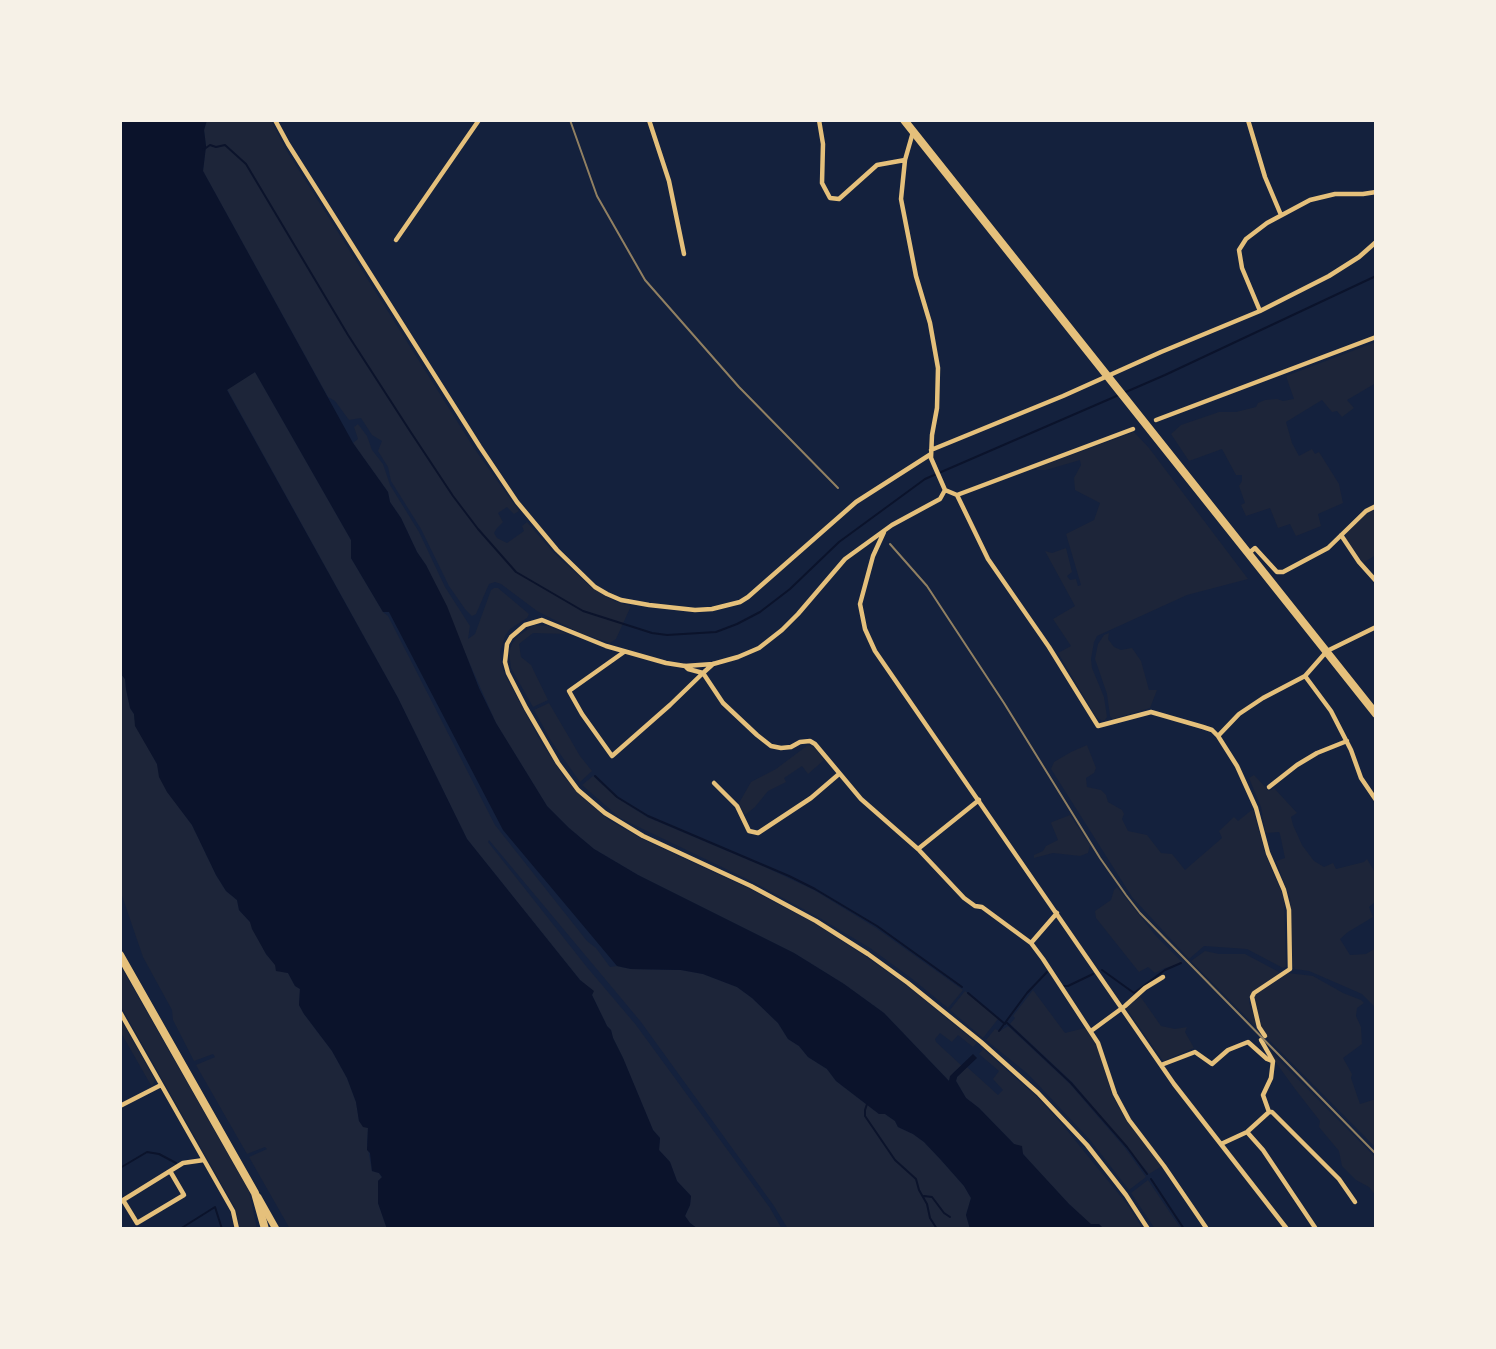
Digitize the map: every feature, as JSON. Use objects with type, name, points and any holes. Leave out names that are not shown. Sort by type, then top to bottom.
[{"type":"main road","points":[[904,120],[1376,714]]},
{"type":"main road","points":[[120,955],[276,1229]]},
{"type":"main road","points":[[255,1193],[265,1229]]},
{"type":"street","points":[[275,120],[288,144],[517,502],[557,550],[595,586],[621,600],[649,605],[696,610],[712,609],[740,602],[856,502],[931,454],[1110,379],[1260,311],[1329,276],[1359,257],[1376,242]]},
{"type":"street","points":[[396,240],[479,120]]},
{"type":"street","points":[[649,120],[669,181],[684,254]]},
{"type":"street","points":[[819,120],[823,144],[822,183],[830,198],[839,199],[877,165],[905,160]]},
{"type":"street","points":[[1248,120],[1265,177],[1281,215]]},
{"type":"street","points":[[913,132],[905,160],[901,199],[903,220],[916,276],[930,323],[939,378],[931,454],[945,490],[957,495],[988,559],[1049,647],[1098,726],[1151,712],[1212,730],[1243,777],[1256,808],[1268,853],[1284,890],[1289,910],[1290,969],[1254,993],[1252,997],[1259,1027],[1265,1036]]},
{"type":"street","points":[[1260,311],[1242,268],[1239,250],[1246,239],[1267,223],[1310,200],[1335,194],[1376,192]]},
{"type":"street","points":[[1156,420],[1376,337]]},
{"type":"street","points":[[957,495],[1133,429]]},
{"type":"street","points":[[945,490],[940,499],[885,530],[845,559],[798,614],[759,648],[738,657],[713,664],[685,666],[624,652],[542,620],[525,625],[511,637],[507,644],[505,662],[508,673],[543,739],[578,790],[604,813],[643,836],[751,886],[816,921],[868,954],[923,995],[981,1042],[1044,1099],[1087,1145],[1126,1195],[1148,1229]]},
{"type":"street","points":[[1249,553],[1255,548],[1277,572],[1283,572],[1328,549],[1366,511],[1376,506]]},
{"type":"street","points":[[885,530],[873,556],[861,594],[860,616],[875,651],[1161,1065],[1287,1229]]},
{"type":"street","points":[[1341,535],[1359,562],[1376,581]]},
{"type":"street","points":[[1218,736],[1239,714],[1263,698],[1305,676],[1327,651],[1376,627]]},
{"type":"street","points":[[624,652],[569,691],[582,714],[612,756],[713,664]]},
{"type":"street","points":[[685,666],[703,673],[723,703],[771,746],[791,747],[800,742],[810,741],[815,744],[876,814],[918,849],[964,898],[975,906],[982,907],[1031,944],[1091,1031],[1101,1051],[1115,1094],[1129,1120],[1207,1229]]},
{"type":"street","points":[[1305,676],[1331,711],[1347,741],[1361,778],[1376,800]]},
{"type":"street","points":[[1269,787],[1317,753],[1347,741]]},
{"type":"street","points":[[714,783],[737,806],[749,831],[758,833],[811,798],[839,774]]},
{"type":"street","points":[[918,849],[979,800]]},
{"type":"street","points":[[1031,944],[1057,913]]},
{"type":"street","points":[[1091,1031],[1162,977]]},
{"type":"street","points":[[120,1012],[233,1211],[237,1229]]},
{"type":"street","points":[[1261,1040],[1272,1061],[1270,1078],[1263,1095],[1269,1112],[1272,1112],[1339,1179],[1354,1202]]},
{"type":"street","points":[[1161,1065],[1195,1052],[1212,1064],[1228,1050],[1248,1042],[1272,1061]]},
{"type":"street","points":[[120,1106],[161,1085]]},
{"type":"street","points":[[1221,1144],[1247,1132],[1269,1112]]},
{"type":"street","points":[[1247,1132],[1263,1150],[1316,1229]]},
{"type":"street","points":[[170,1171],[184,1195],[137,1223],[122,1201],[183,1162],[204,1160]]},
{"type":"shaded area","points":[[120,120],[207,120],[204,130],[206,146],[203,171],[353,443],[388,492],[390,502],[401,518],[447,606],[479,688],[496,723],[547,806],[594,849],[638,875],[794,953],[844,984],[884,1013],[949,1081],[950,1076],[973,1054],[977,1058],[957,1077],[956,1081],[966,1098],[1014,1144],[1022,1146],[1023,1154],[1069,1204],[1091,1224],[1099,1224],[1104,1229],[970,1229],[966,1215],[971,1198],[964,1186],[941,1160],[924,1142],[898,1127],[895,1121],[885,1114],[879,1114],[836,1081],[827,1069],[808,1057],[799,1046],[788,1039],[778,1023],[752,998],[737,987],[703,974],[681,970],[631,969],[617,966],[503,830],[389,612],[383,612],[351,558],[351,540],[255,372],[227,390],[398,698],[467,839],[580,980],[594,991],[592,995],[611,1030],[653,1130],[660,1138],[659,1150],[670,1162],[677,1181],[691,1196],[685,1216],[698,1229],[387,1229],[378,1203],[378,1181],[382,1177],[379,1173],[372,1171],[370,1153],[367,1150],[368,1128],[363,1127],[359,1121],[356,1102],[347,1078],[332,1051],[299,1005],[300,989],[295,986],[288,973],[276,971],[275,965],[266,954],[250,922],[239,910],[237,900],[226,891],[216,875],[192,825],[167,792],[159,777],[157,764],[135,726],[125,679],[120,673]]},
{"type":"shaded area","points":[[207,120],[271,120],[285,148],[474,448],[519,511],[514,514],[507,507],[498,513],[503,522],[494,533],[497,538],[507,543],[524,531],[522,526],[527,522],[555,554],[591,587],[614,601],[631,606],[616,639],[610,643],[580,633],[537,611],[495,582],[489,584],[476,614],[472,616],[465,609],[449,586],[421,529],[391,481],[388,467],[378,451],[382,441],[372,435],[361,418],[349,420],[335,401],[328,397],[203,171],[206,146],[204,130]]},
{"type":"shaded area","points":[[1376,342],[1376,383],[1347,400],[1354,408],[1342,417],[1337,411],[1332,412],[1322,400],[1286,422],[1292,443],[1299,456],[1312,449],[1315,454],[1319,452],[1339,484],[1343,503],[1318,514],[1321,526],[1296,536],[1290,524],[1278,528],[1270,508],[1246,516],[1241,505],[1245,503],[1239,486],[1242,475],[1236,475],[1222,449],[1189,461],[1171,434],[1181,425],[1219,412],[1236,412],[1256,407],[1258,403],[1265,400],[1294,399],[1286,376]]},
{"type":"shaded area","points":[[255,372],[351,540],[351,558],[383,612],[388,616],[495,825],[587,941],[596,948],[610,967],[681,970],[703,974],[737,987],[752,998],[778,1023],[788,1039],[799,1046],[808,1057],[827,1069],[836,1081],[879,1114],[885,1114],[895,1121],[898,1127],[924,1142],[941,1160],[964,1186],[971,1198],[966,1215],[970,1229],[788,1229],[774,1206],[641,1022],[489,840],[488,842],[586,966],[636,1025],[770,1208],[782,1229],[698,1229],[690,1223],[685,1216],[691,1196],[677,1181],[670,1162],[659,1150],[660,1138],[653,1130],[611,1030],[592,995],[593,991],[580,980],[467,839],[398,698],[227,389]]},
{"type":"shaded area","points":[[358,424],[367,436],[372,450],[383,464],[390,485],[419,532],[445,587],[470,626],[468,639],[475,634],[491,590],[494,588],[498,588],[529,614],[505,636],[500,652],[501,662],[505,675],[541,742],[564,777],[584,799],[609,820],[642,839],[748,888],[814,923],[906,985],[977,1043],[973,1047],[958,1035],[952,1042],[940,1033],[935,1039],[962,1066],[954,1072],[949,1081],[884,1013],[844,984],[794,953],[638,875],[594,849],[547,806],[496,723],[426,565],[390,502],[388,492],[353,443],[358,439],[354,427]]},
{"type":"shaded area","points":[[1134,432],[1149,448],[1248,579],[1187,595],[1097,636],[1091,659],[1092,668],[1104,697],[1107,717],[1102,721],[1096,717],[1058,653],[1071,646],[1053,619],[1075,606],[1045,551],[1052,553],[1066,548],[1072,572],[1067,576],[1070,580],[1076,579],[1078,586],[1081,585],[1066,534],[1094,520],[1100,503],[1075,490],[1074,478],[1081,465],[1080,460],[1046,470],[1036,468]]},
{"type":"shaded area","points":[[1376,509],[1376,555],[1363,563],[1346,539],[1346,534],[1366,514]]},
{"type":"shaded area","points":[[534,625],[548,626],[568,634],[533,633],[519,644],[521,657],[531,665],[548,700],[533,707],[511,668],[509,652],[518,636]]},
{"type":"shaded area","points":[[1109,633],[1108,639],[1114,647],[1121,650],[1132,648],[1141,661],[1149,690],[1157,690],[1150,708],[1113,719],[1110,716],[1107,694],[1095,659],[1098,644],[1104,635]]},
{"type":"shaded area","points":[[120,673],[125,679],[136,726],[157,764],[167,791],[192,825],[216,875],[226,891],[237,900],[239,910],[250,922],[266,954],[281,971],[288,973],[295,986],[300,989],[299,1005],[332,1051],[347,1078],[356,1102],[359,1121],[368,1128],[367,1144],[372,1171],[379,1173],[382,1178],[378,1181],[378,1203],[387,1229],[290,1229],[249,1157],[267,1149],[265,1147],[247,1154],[196,1065],[215,1057],[213,1054],[194,1061],[173,1020],[172,1010],[143,957],[120,890]]},
{"type":"shaded area","points":[[549,703],[580,756],[592,771],[580,782],[551,741],[534,710]]},
{"type":"shaded area","points":[[808,745],[814,747],[824,760],[808,774],[802,766],[784,778],[786,782],[768,791],[745,815],[739,803],[751,782],[776,769]]},
{"type":"shaded area","points":[[1087,745],[1096,768],[1094,773],[1086,778],[1087,787],[1101,790],[1108,802],[1122,810],[1124,814],[1122,819],[1128,831],[1147,835],[1161,853],[1172,854],[1185,870],[1222,838],[1219,831],[1234,817],[1238,821],[1253,809],[1266,856],[1284,898],[1286,967],[1283,968],[1247,949],[1204,946],[1189,959],[1132,897],[1051,769],[1054,762]]},
{"type":"shaded area","points":[[1254,775],[1269,791],[1274,788],[1297,813],[1291,817],[1293,825],[1302,845],[1314,861],[1324,867],[1333,863],[1336,869],[1364,862],[1367,859],[1376,874],[1376,901],[1369,907],[1373,917],[1340,939],[1350,955],[1366,954],[1376,948],[1376,1008],[1362,994],[1309,971],[1295,969],[1293,966],[1290,898],[1276,861],[1285,858],[1279,832],[1266,833],[1265,831],[1261,807],[1249,778]]},
{"type":"shaded area","points":[[593,776],[617,798],[647,817],[814,890],[876,928],[963,990],[948,1008],[870,948],[818,917],[755,883],[620,818],[582,785]]},
{"type":"shaded area","points":[[1070,815],[1090,845],[1088,853],[1080,856],[1053,853],[1034,858],[1034,855],[1043,851],[1046,846],[1058,840],[1051,823]]},
{"type":"shaded area","points":[[1117,887],[1156,936],[1183,963],[1155,973],[1148,967],[1139,972],[1096,918],[1095,911],[1111,900]]},
{"type":"shaded area","points":[[1205,951],[1219,954],[1245,954],[1280,973],[1251,993],[1249,997],[1259,1030],[1191,961]]},
{"type":"shaded area","points":[[120,965],[249,1191],[257,1229],[240,1229],[235,1208],[120,1005]]},
{"type":"shaded area","points":[[1288,973],[1313,976],[1364,1003],[1357,1008],[1356,1016],[1361,1027],[1362,1044],[1343,1058],[1352,1074],[1351,1078],[1360,1104],[1376,1099],[1376,1148],[1268,1039],[1261,1026],[1253,1002],[1255,995]]},
{"type":"shaded area","points":[[1033,990],[1065,1033],[1085,1028],[1097,1046],[1112,1095],[1127,1122],[1162,1166],[1149,1174],[1072,1082],[1010,1024],[1015,1018],[1013,1016]]},
{"type":"shaded area","points":[[965,991],[998,1019],[983,1038],[950,1010]]},
{"type":"shaded area","points":[[1140,996],[1161,1026],[1175,1029],[1187,1027],[1185,1032],[1194,1048],[1163,1061],[1126,1008]]},
{"type":"shaded area","points":[[120,1018],[155,1080],[152,1087],[120,1031]]},
{"type":"shaded area","points":[[1008,1026],[1070,1084],[1125,1148],[1146,1177],[1129,1190],[1090,1140],[1028,1074],[986,1040],[995,1029],[1000,1031]]},
{"type":"shaded area","points":[[983,1049],[1036,1096],[1061,1123],[1127,1204],[1143,1229],[1104,1229],[1099,1224],[1091,1225],[1029,1161],[1021,1148],[966,1098],[956,1081],[967,1067],[998,1095],[1003,1090],[993,1079],[999,1071],[979,1054]]},
{"type":"shaded area","points":[[1270,1051],[1376,1158],[1376,1196],[1369,1187],[1356,1180],[1342,1166],[1339,1151],[1319,1127],[1320,1121],[1269,1053]]},
{"type":"shaded area","points":[[1148,1180],[1181,1229],[1155,1229],[1131,1193]]},
{"type":"waterway","points":[[203,150],[210,145],[216,147],[225,145],[246,164],[348,335],[453,496],[478,529],[516,572],[583,611],[652,633],[667,635],[716,632],[760,612],[790,589],[839,542],[925,479],[1165,375],[1376,276]]},
{"type":"waterway","points":[[595,776],[617,797],[648,816],[815,889],[877,926],[962,987]]},
{"type":"waterway","points":[[1102,970],[1134,993],[1165,970],[1181,963]]},
{"type":"waterway","points":[[999,1031],[1027,993],[1047,972]]},
{"type":"waterway","points":[[1063,986],[1068,986],[1093,974]]},
{"type":"waterway","points":[[968,993],[1005,1024]]},
{"type":"waterway","points":[[1006,1022],[1071,1083],[1127,1147],[1147,1174]]},
{"type":"waterway","points":[[867,1104],[865,1116],[895,1160],[916,1179],[927,1204],[930,1218],[937,1229]]},
{"type":"waterway","points":[[120,1168],[147,1152],[159,1154],[176,1163]]},
{"type":"waterway","points":[[1151,1179],[1184,1229]]},
{"type":"waterway","points":[[924,1196],[932,1197],[950,1217]]},
{"type":"waterway","points":[[180,1229],[215,1207],[222,1229]]},
{"type":"railway","points":[[570,120],[597,196],[645,280],[739,387],[838,488]]},
{"type":"railway","points":[[890,544],[927,586],[1004,703],[1100,858],[1140,913],[1376,1154]]}]
